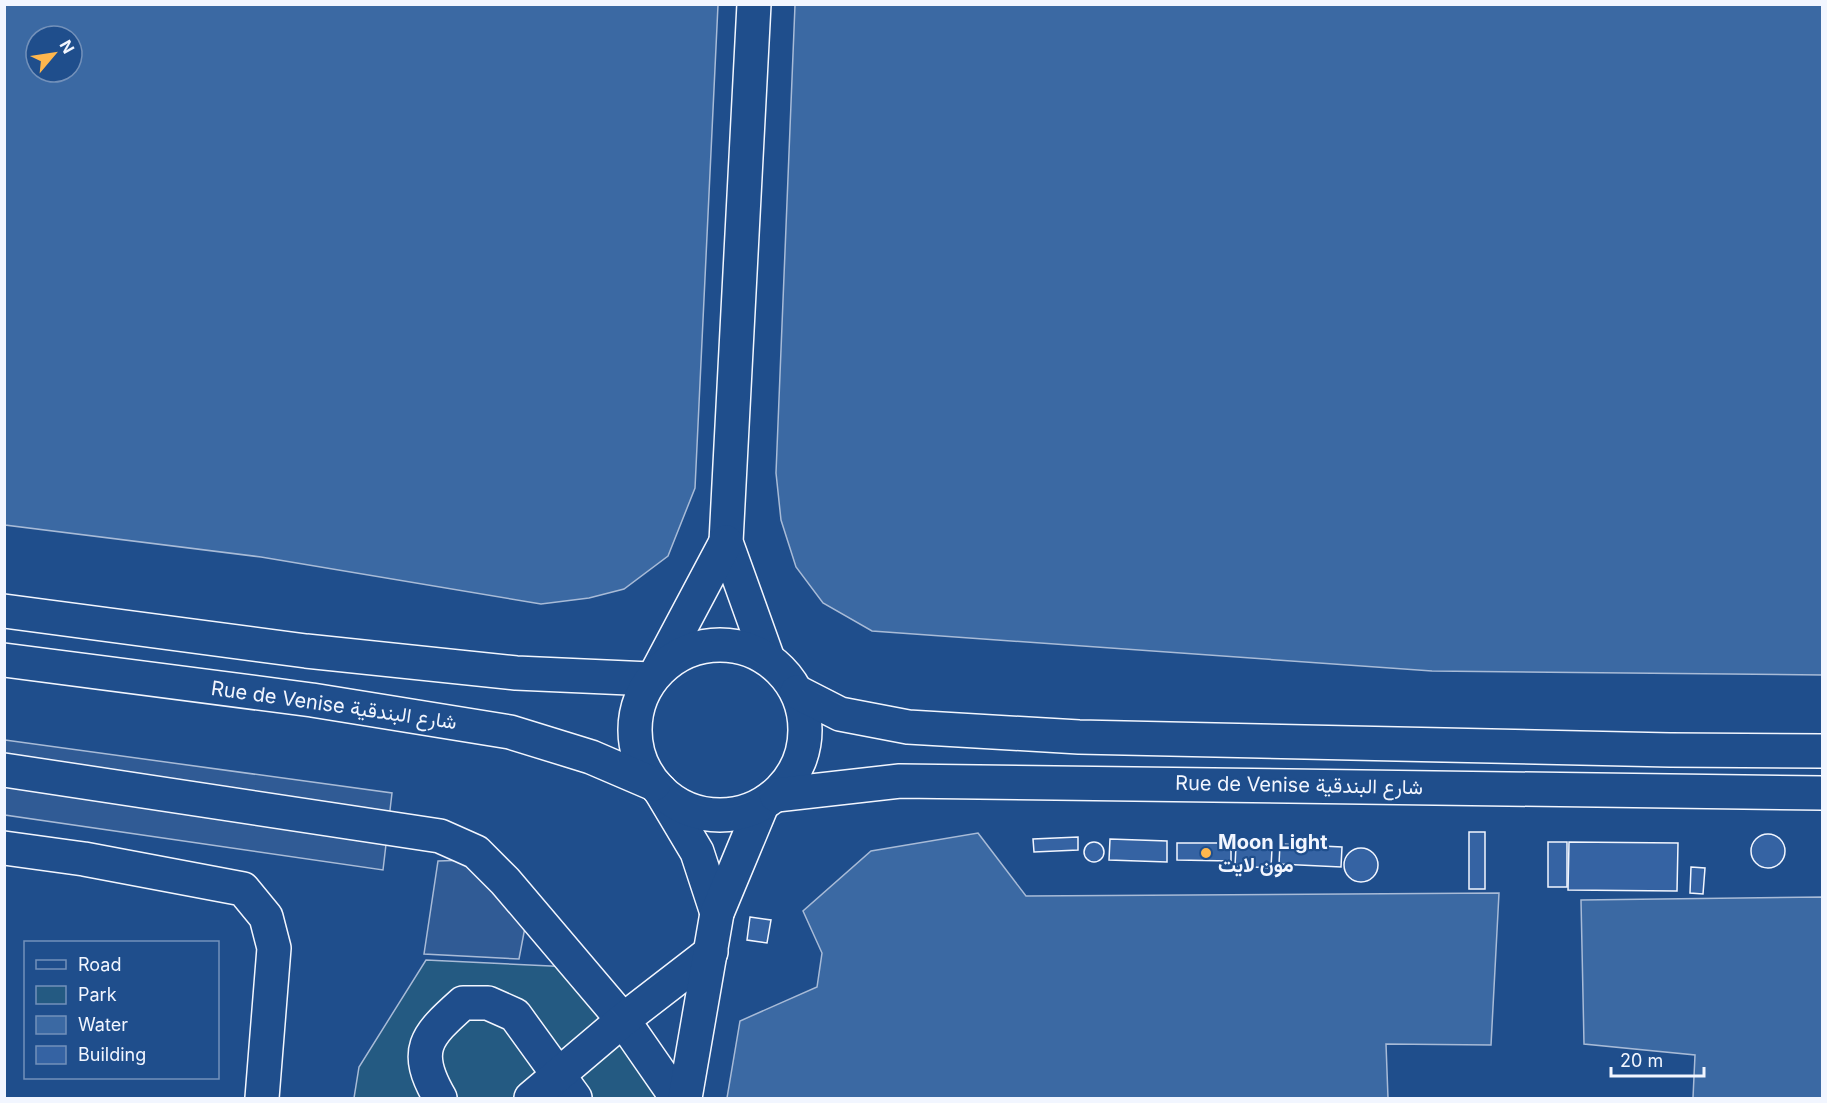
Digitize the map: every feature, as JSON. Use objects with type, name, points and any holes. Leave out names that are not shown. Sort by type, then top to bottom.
[{"type":"main road","points":[[754,4],[726,542],[768,659]]},
{"type":"main road","points":[[717,913],[697,852],[644,769],[637,751],[635,732],[641,696],[726,542]]},
{"type":"main road","points":[[4,611],[295,650],[492,671],[654,675],[677,656],[699,646],[723,644],[746,648],[768,659],[785,674],[797,692],[806,719],[804,747],[794,774],[769,800],[717,913],[685,1098]]},
{"type":"main road","name":"Rue de Venise شارع البندقية","points":[[4,660],[312,700],[510,732],[591,757],[657,787]]},
{"type":"main road","points":[[797,692],[840,714],[908,726],[1079,737],[1670,750],[1822,750]]},
{"type":"main road","points":[[4,770],[440,836],[476,852],[498,874],[623,1020],[677,1098]]},
{"type":"main road","name":"Rue de Venise شارع البندقية","points":[[769,800],[816,789],[900,781],[1822,793]]},
{"type":"main road","points":[[657,787],[682,807],[708,815],[736,815],[769,800]]},
{"type":"main road","points":[[4,848],[84,859],[243,889],[266,917],[274,948],[261,1098]]},
{"type":"main road","points":[[531,1098],[568,1087],[623,1020],[711,952]]},
{"type":"main road","points":[[440,1098],[432,1084],[423,1056],[433,1030],[463,1003],[488,1003],[515,1015],[568,1087]]},
{"type":"green space","points":[[426,960],[572,967],[660,1098],[354,1098],[359,1067]]},
{"type":"shaded area","points":[[5,740],[392,793],[383,870],[5,815]]},
{"type":"shaded area","points":[[468,860],[526,922],[519,959],[424,954],[438,861]]},
{"type":"water","points":[[5,4],[718,5],[695,488],[668,556],[624,589],[589,598],[541,604],[261,557],[5,525]]},
{"type":"water","points":[[795,5],[1822,5],[1822,675],[1432,671],[872,631],[823,603],[796,567],[781,520],[776,473]]},
{"type":"water","points":[[978,833],[1026,896],[1499,893],[1491,1045],[1386,1044],[1388,1098],[727,1098],[740,1021],[817,987],[822,953],[803,911],[871,851]]},
{"type":"water","points":[[1822,897],[1822,1098],[1693,1098],[1695,1055],[1584,1044],[1581,900]]},
{"type":"building","points":[[1469,832],[1485,832],[1485,889],[1469,889]]},
{"type":"building","points":[[1768,834],[1780,839],[1785,851],[1780,863],[1768,868],[1756,863],[1751,851],[1756,839]]},
{"type":"building","points":[[1078,837],[1078,850],[1034,852],[1033,839]]},
{"type":"building","points":[[1110,839],[1167,841],[1167,862],[1109,860]]},
{"type":"building","points":[[1094,842],[1101,845],[1104,852],[1101,859],[1094,862],[1087,859],[1084,852],[1087,845]]},
{"type":"building","points":[[1548,842],[1567,842],[1567,887],[1548,887]]},
{"type":"building","points":[[1569,842],[1678,843],[1677,891],[1568,890]]},
{"type":"building","points":[[1177,843],[1231,843],[1231,861],[1177,860]]},
{"type":"building","points":[[1280,844],[1342,847],[1341,867],[1279,864]]},
{"type":"building","points":[[1236,846],[1272,848],[1271,868],[1235,866]]},
{"type":"building","points":[[1361,848],[1373,853],[1378,865],[1373,877],[1361,882],[1349,877],[1344,865],[1349,853]]},
{"type":"building","points":[[1691,867],[1705,868],[1703,894],[1690,893]]},
{"type":"building","points":[[750,917],[771,920],[767,943],[747,940]]},
{"type":"place","name":"Moon Light مون لايت","points":[[1206,853]]}]
